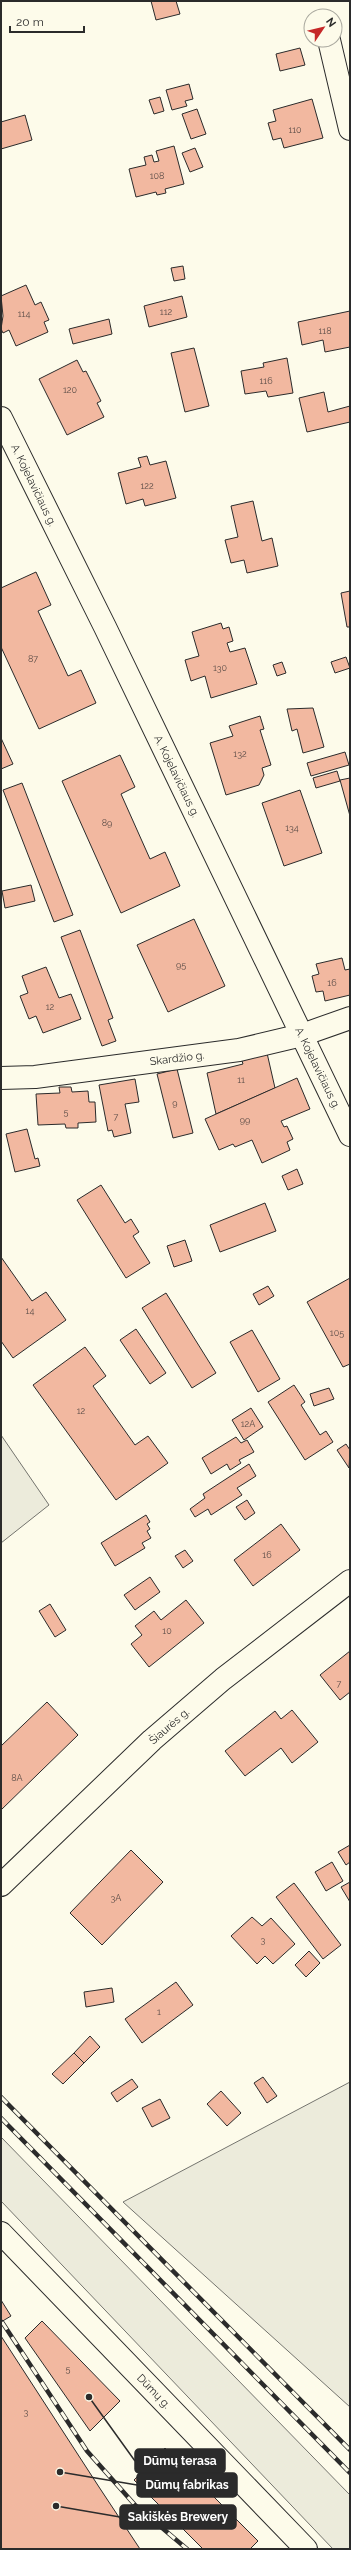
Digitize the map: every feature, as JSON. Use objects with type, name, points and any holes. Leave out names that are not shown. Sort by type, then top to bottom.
[{"type":"street","points":[[331,48],[350,129]]},
{"type":"street","name":"A. Kojelavičiaus g.","points":[[2,424],[105,627],[350,1135]]},
{"type":"street","name":"Skardžio g.","points":[[1,1078],[35,1077],[239,1050],[302,1035],[350,1018]]},
{"type":"street","name":"Šiaurės g.","points":[[1,1885],[158,1735],[223,1679],[350,1581]]},
{"type":"street","name":"Dūmų g.","points":[[1,2234],[306,2549]]},
{"type":"shaded area","points":[[1,1435],[49,1505],[1,1543]]},
{"type":"shaded area","points":[[350,2082],[350,2407],[123,2202]]},
{"type":"shaded area","points":[[1,2137],[350,2495],[350,2549],[333,2549],[1,2201]]},
{"type":"building","points":[[151,1],[176,1],[180,14],[156,20]]},
{"type":"building","points":[[300,48],[305,65],[280,71],[276,54]]},
{"type":"building","points":[[189,84],[193,99],[185,101],[187,106],[172,110],[166,90]]},
{"type":"building","points":[[160,97],[164,111],[154,114],[149,100]]},
{"type":"building","points":[[312,99],[323,138],[284,148],[281,138],[273,140],[268,123],[276,121],[273,110]]},
{"type":"building","points":[[197,109],[206,134],[191,139],[182,114]]},
{"type":"building","points":[[25,115],[32,140],[1,149],[1,122]]},
{"type":"building","points":[[174,146],[184,184],[165,189],[166,193],[157,195],[156,192],[136,197],[129,169],[146,165],[144,157],[152,155],[154,162],[159,161],[156,151]]},
{"type":"building","points":[[195,148],[203,167],[190,172],[182,153]]},
{"type":"building","points":[[183,266],[185,279],[174,281],[171,268]]},
{"type":"building","points":[[26,285],[35,305],[41,302],[49,320],[44,322],[48,332],[16,346],[9,330],[3,333],[1,329],[3,316],[1,296]]},
{"type":"building","points":[[182,296],[187,317],[149,327],[144,306]]},
{"type":"building","points":[[350,311],[350,347],[325,352],[323,340],[302,345],[298,322]]},
{"type":"building","points":[[109,319],[112,334],[73,344],[69,329]]},
{"type":"building","points":[[194,348],[209,406],[185,412],[171,353]]},
{"type":"building","points":[[287,358],[293,393],[268,397],[266,391],[245,394],[241,371],[264,367],[263,363]]},
{"type":"building","points":[[77,360],[83,372],[86,371],[101,401],[97,403],[104,417],[67,435],[39,379]]},
{"type":"building","points":[[324,392],[328,412],[350,406],[350,422],[307,432],[299,398]]},
{"type":"building","points":[[147,456],[150,465],[166,461],[176,498],[145,506],[143,499],[126,504],[118,473],[141,467],[138,458]]},
{"type":"building","points":[[253,501],[262,541],[272,538],[278,566],[247,573],[244,560],[231,563],[225,540],[238,537],[231,506]]},
{"type":"building","points":[[36,572],[51,605],[38,611],[68,676],[81,670],[96,703],[39,729],[1,647],[1,588]]},
{"type":"building","points":[[350,591],[350,627],[347,627],[341,593]]},
{"type":"building","points":[[221,623],[223,629],[229,627],[233,641],[227,643],[230,652],[245,648],[257,684],[211,698],[205,676],[191,681],[185,660],[199,656],[192,632]]},
{"type":"building","points":[[346,657],[350,668],[335,673],[331,662]]},
{"type":"building","points":[[282,662],[286,673],[277,676],[273,665]]},
{"type":"building","points":[[313,708],[324,747],[303,753],[297,729],[292,731],[287,709]]},
{"type":"building","points":[[260,716],[264,729],[260,730],[271,765],[262,768],[264,775],[259,785],[226,795],[210,743],[233,736],[229,726]]},
{"type":"building","points":[[1,738],[13,764],[1,769]]},
{"type":"building","points":[[345,752],[349,765],[311,776],[307,763]]},
{"type":"building","points":[[120,755],[135,787],[121,794],[150,859],[165,852],[180,886],[121,913],[62,781]]},
{"type":"building","points":[[337,771],[340,781],[316,788],[313,778]]},
{"type":"building","points":[[350,778],[350,816],[340,780]]},
{"type":"building","points":[[22,783],[73,915],[54,922],[3,790]]},
{"type":"building","points":[[300,790],[322,853],[284,866],[262,803]]},
{"type":"building","points":[[31,885],[35,901],[5,908],[2,891]]},
{"type":"building","points":[[194,919],[225,986],[168,1012],[137,945]]},
{"type":"building","points":[[80,930],[113,1018],[108,1020],[116,1041],[102,1046],[61,937]]},
{"type":"building","points":[[342,958],[345,970],[350,969],[350,995],[325,1001],[323,991],[316,992],[312,976],[319,974],[316,964]]},
{"type":"building","points":[[46,967],[59,998],[71,994],[81,1019],[43,1033],[36,1016],[29,1019],[20,996],[28,993],[22,976]]},
{"type":"building","points":[[267,1053],[275,1088],[216,1114],[207,1073],[243,1064],[241,1058]]},
{"type":"building","points":[[177,1069],[193,1133],[173,1138],[157,1074]]},
{"type":"building","points":[[297,1078],[310,1109],[281,1121],[284,1127],[287,1126],[293,1139],[287,1142],[290,1150],[262,1163],[252,1140],[235,1147],[233,1144],[219,1150],[205,1119]]},
{"type":"building","points":[[135,1079],[139,1102],[125,1104],[131,1133],[114,1137],[112,1130],[108,1131],[99,1085]]},
{"type":"building","points":[[59,1087],[71,1087],[72,1092],[88,1091],[89,1102],[95,1102],[96,1122],[78,1123],[78,1128],[66,1128],[65,1124],[38,1125],[36,1094],[60,1093]]},
{"type":"building","points":[[27,1129],[35,1159],[38,1158],[40,1166],[15,1172],[6,1134]]},
{"type":"building","points":[[297,1169],[303,1184],[288,1190],[282,1176]]},
{"type":"building","points":[[101,1185],[125,1223],[131,1219],[139,1232],[133,1236],[150,1263],[126,1278],[77,1200]]},
{"type":"building","points":[[265,1203],[276,1231],[220,1252],[210,1225]]},
{"type":"building","points":[[185,1240],[192,1261],[174,1267],[167,1246]]},
{"type":"building","points":[[1,1257],[32,1301],[46,1292],[66,1320],[13,1358],[1,1341]]},
{"type":"building","points":[[350,1278],[350,1364],[343,1367],[307,1302]]},
{"type":"building","points":[[268,1286],[274,1296],[259,1305],[253,1294]]},
{"type":"building","points":[[166,1293],[216,1373],[192,1388],[142,1308]]},
{"type":"building","points":[[136,1329],[166,1373],[150,1384],[120,1340]]},
{"type":"building","points":[[252,1330],[280,1379],[258,1392],[230,1342]]},
{"type":"building","points":[[85,1347],[106,1376],[93,1386],[135,1445],[148,1436],[168,1463],[116,1500],[33,1385]]},
{"type":"building","points":[[294,1385],[305,1402],[301,1405],[320,1435],[326,1431],[333,1442],[305,1460],[268,1402]]},
{"type":"building","points":[[329,1388],[334,1399],[314,1406],[310,1394]]},
{"type":"building","points":[[251,1408],[263,1427],[244,1440],[232,1420]]},
{"type":"building","points":[[236,1437],[241,1443],[247,1440],[254,1452],[239,1460],[241,1463],[230,1470],[227,1464],[211,1474],[202,1458]]},
{"type":"building","points":[[346,1444],[350,1450],[349,1468],[337,1450]]},
{"type":"building","points":[[249,1464],[256,1476],[237,1488],[242,1495],[211,1515],[208,1509],[195,1517],[190,1509],[205,1498],[203,1494]]},
{"type":"building","points":[[247,1500],[255,1513],[245,1520],[236,1507]]},
{"type":"building","points":[[146,1515],[150,1522],[147,1524],[150,1529],[147,1531],[151,1538],[142,1543],[145,1548],[115,1566],[101,1543]]},
{"type":"building","points":[[281,1524],[300,1550],[253,1586],[234,1560]]},
{"type":"building","points":[[185,1550],[193,1561],[183,1568],[175,1556]]},
{"type":"building","points":[[150,1577],[160,1592],[135,1610],[124,1595]]},
{"type":"building","points":[[186,1600],[204,1623],[149,1667],[131,1644],[142,1635],[135,1626],[154,1611],[161,1620]]},
{"type":"building","points":[[50,1604],[66,1630],[55,1637],[39,1611]]},
{"type":"building","points":[[350,1651],[350,1692],[340,1700],[320,1675]]},
{"type":"building","points":[[47,1702],[78,1735],[1,1810],[1,1746]]},
{"type":"building","points":[[292,1710],[318,1742],[292,1763],[281,1748],[245,1776],[225,1751],[275,1711],[281,1719]]},
{"type":"building","points":[[350,1845],[350,1862],[346,1865],[338,1852]]},
{"type":"building","points":[[131,1850],[163,1882],[102,1945],[70,1913]]},
{"type":"building","points":[[332,1862],[343,1881],[326,1891],[315,1872]]},
{"type":"building","points":[[350,1882],[350,1902],[341,1887]]},
{"type":"building","points":[[294,1883],[341,1945],[323,1959],[276,1897]]},
{"type":"building","points":[[252,1917],[262,1926],[271,1918],[295,1944],[273,1964],[265,1956],[257,1964],[231,1936]]},
{"type":"building","points":[[309,1951],[320,1963],[306,1977],[295,1965]]},
{"type":"building","points":[[176,1982],[193,2005],[142,2043],[125,2019]]},
{"type":"building","points":[[112,1988],[114,2002],[86,2007],[84,1992]]},
{"type":"building","points":[[90,2036],[100,2047],[84,2063],[74,2053]]},
{"type":"building","points":[[74,2053],[84,2063],[63,2084],[52,2074]]},
{"type":"building","points":[[263,2077],[277,2096],[267,2103],[254,2083]]},
{"type":"building","points":[[132,2079],[138,2087],[117,2102],[111,2093]]},
{"type":"building","points":[[221,2091],[241,2113],[227,2126],[207,2104]]},
{"type":"building","points":[[160,2099],[170,2118],[152,2127],[142,2108]]},
{"type":"building","points":[[1,2300],[11,2316],[1,2322]]},
{"type":"building","points":[[42,2321],[120,2401],[90,2431],[25,2338]]},
{"type":"building","points":[[1,2336],[99,2487],[140,2549],[1,2549]]},
{"type":"building","points":[[165,2448],[258,2541],[250,2549],[203,2549],[134,2480]]},
{"type":"railway","points":[[1,2097],[350,2450]]},
{"type":"railway","points":[[1,2118],[350,2473]]},
{"type":"railway","points":[[2,2322],[87,2451],[135,2505],[187,2549]]},
{"type":"place","name":"Dūmų terasa","points":[[89,2397]]},
{"type":"place","name":"Dūmų fabrikas","points":[[60,2472]]},
{"type":"place","name":"Sakiškės Brewery","points":[[56,2506]]}]
